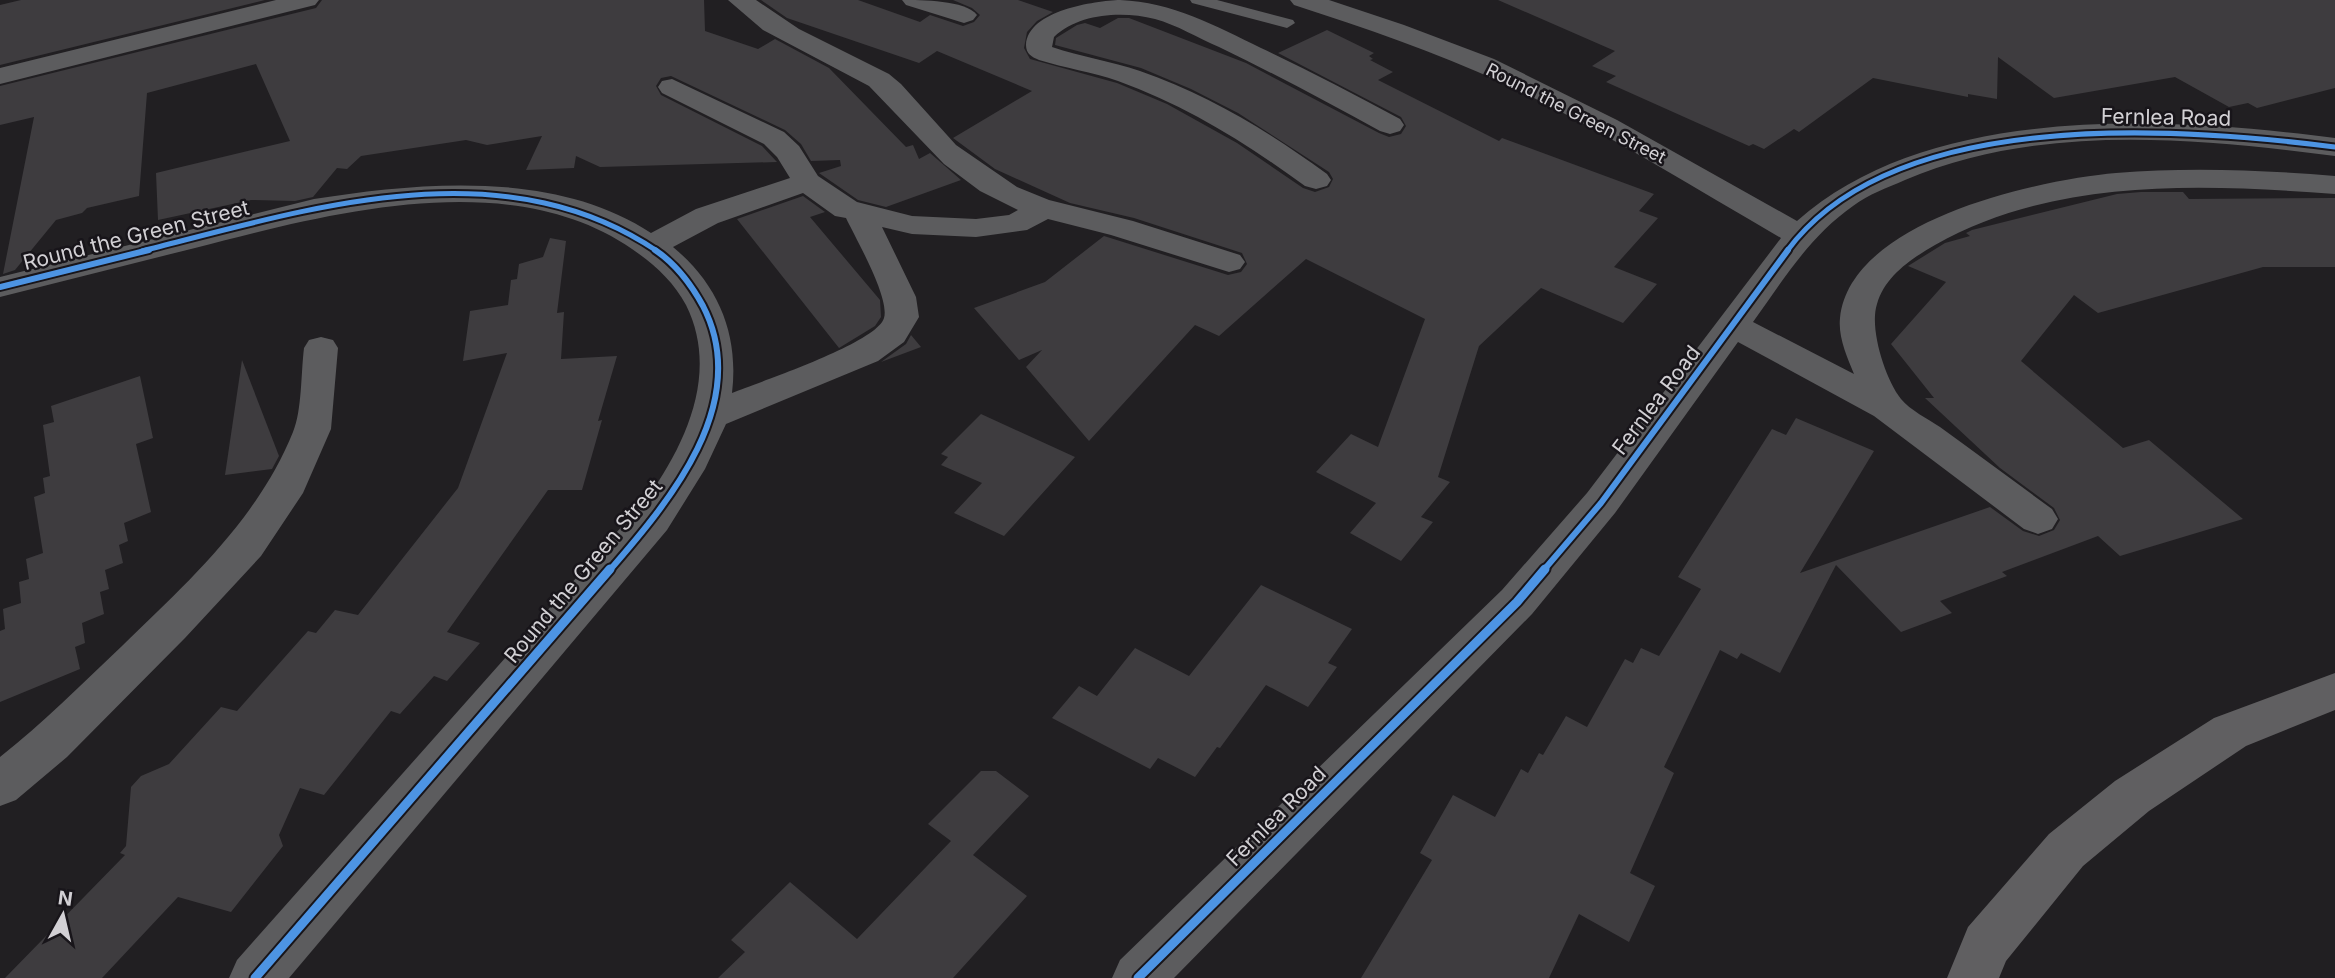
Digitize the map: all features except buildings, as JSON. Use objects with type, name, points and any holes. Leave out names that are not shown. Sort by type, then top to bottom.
[{"type":"main road","points":[[1973,978],[1986,945],[2066,850],[2132,796],[2230,732],[2335,691]]},
{"type":"street","points":[[0,76],[306,0]]},
{"type":"street","points":[[741,0],[764,18],[849,60],[883,82],[902,100],[920,126],[953,159],[994,187],[1043,210],[1122,228],[1229,262]]},
{"type":"street","points":[[915,0],[964,15]]},
{"type":"street","name":"Round the Green Street","points":[[1303,0],[1373,22],[1493,69],[1544,93],[1799,235]]},
{"type":"street","points":[[1317,180],[1254,135],[1213,112],[1163,89],[1113,71],[1040,51],[1038,43],[1042,34],[1075,14],[1122,7],[1164,6],[1390,125]]},
{"type":"street","points":[[673,87],[774,138],[789,152],[807,182],[846,209],[912,225],[976,228],[1016,223],[1043,210]]},
{"type":"street","name":"Fernlea Road","points":[[1138,978],[1517,602],[1601,503],[1799,235],[1830,207],[1857,190],[1900,172],[2005,143],[2074,134],[2154,130],[2257,137],[2335,147]]},
{"type":"street","points":[[1887,408],[1863,352],[1856,319],[1872,280],[1889,260],[1947,223],[2033,195],[2088,186],[2208,180],[2335,185]]},
{"type":"street","points":[[653,245],[707,216],[807,182]]},
{"type":"street","name":"Round the Green Street","points":[[0,287],[314,208],[412,195],[502,196],[581,211],[615,224],[653,245],[691,283],[706,308],[715,337],[718,370],[710,416],[681,480],[653,520],[255,978]]},
{"type":"street","points":[[710,416],[866,353],[892,334],[902,317],[899,297],[859,212]]},
{"type":"street","points":[[1734,326],[1887,408],[2038,519]]},
{"type":"street","points":[[0,785],[61,733],[170,626],[247,545],[284,493],[313,429],[320,348]]},
{"type":"lane","points":[[1198,0],[1287,23]]},
{"type":"cycle path","points":[[1138,978],[1517,602],[1601,503],[1799,235],[1842,199],[1858,189],[1914,165],[1972,149],[2032,138],[2093,132],[2154,131],[2275,139],[2335,147]]},
{"type":"cycle path","points":[[0,287],[314,208],[407,196],[500,196],[545,202],[588,214],[629,232],[664,256],[692,286],[711,322],[718,364],[711,413],[694,456],[662,508],[255,978]]}]
